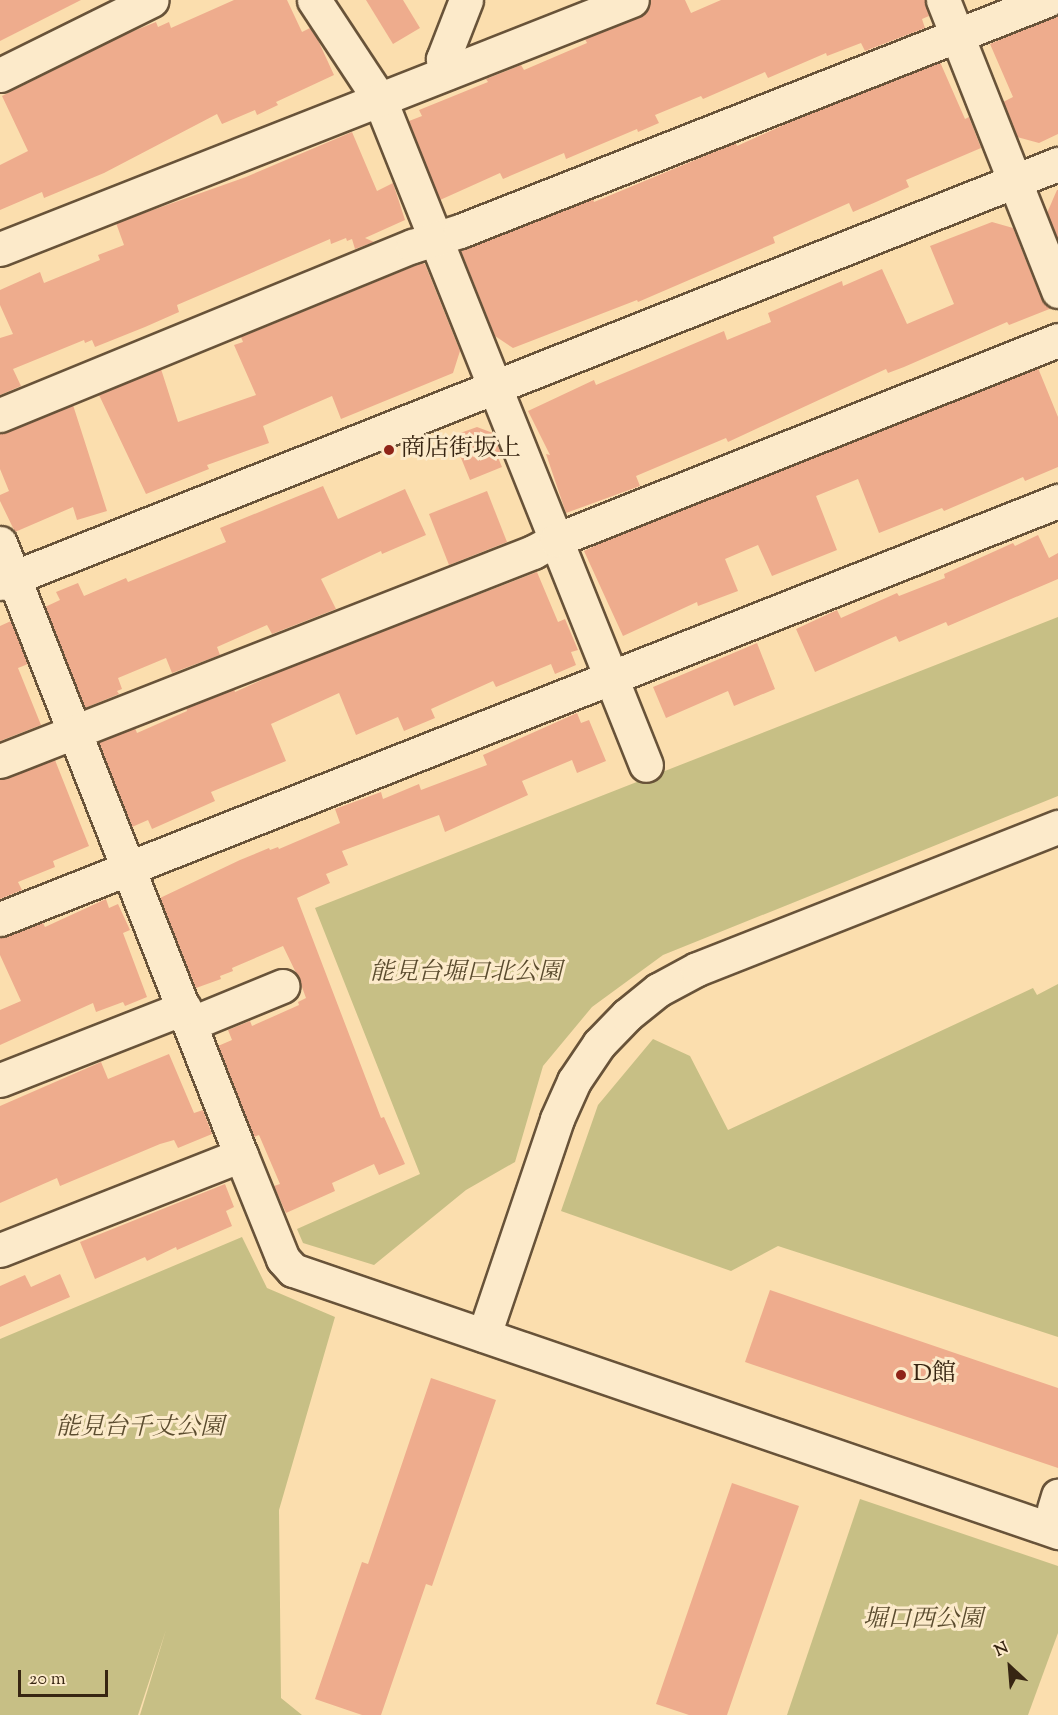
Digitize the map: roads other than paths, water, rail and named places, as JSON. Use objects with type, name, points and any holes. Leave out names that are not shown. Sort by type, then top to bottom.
[{"type":"street","points":[[0,75],[152,0]]},
{"type":"street","points":[[314,0],[380,100],[438,240],[646,765]]},
{"type":"street","points":[[448,72],[442,59],[466,0]]},
{"type":"street","points":[[0,249],[632,0]]},
{"type":"street","points":[[943,0],[1058,291]]},
{"type":"street","points":[[0,415],[413,246],[438,240],[1047,0]]},
{"type":"street","points":[[8,581],[1058,164]]},
{"type":"street","points":[[0,761],[533,552],[556,540],[1058,340]]},
{"type":"street","points":[[0,919],[1058,501]]},
{"type":"street","points":[[0,543],[8,581],[75,730],[128,870],[283,1259],[293,1270],[484,1335],[1057,1512]]},
{"type":"street","points":[[484,1335],[557,1119],[574,1081],[599,1044],[627,1016],[658,990],[697,969],[1058,827]]},
{"type":"street","points":[[0,1080],[282,986]]},
{"type":"street","points":[[0,1250],[241,1155]]},
{"type":"place","name":"商店街坂上","points":[[389,450]]},
{"type":"place","name":"D館","points":[[901,1375]]},
{"type":"park label","name":"能見台堀口北公園","points":[[466,974]]},
{"type":"park label","name":"能見台千丈公園","points":[[140,1429]]},
{"type":"park label","name":"堀口西公園","points":[[923,1621]]}]
